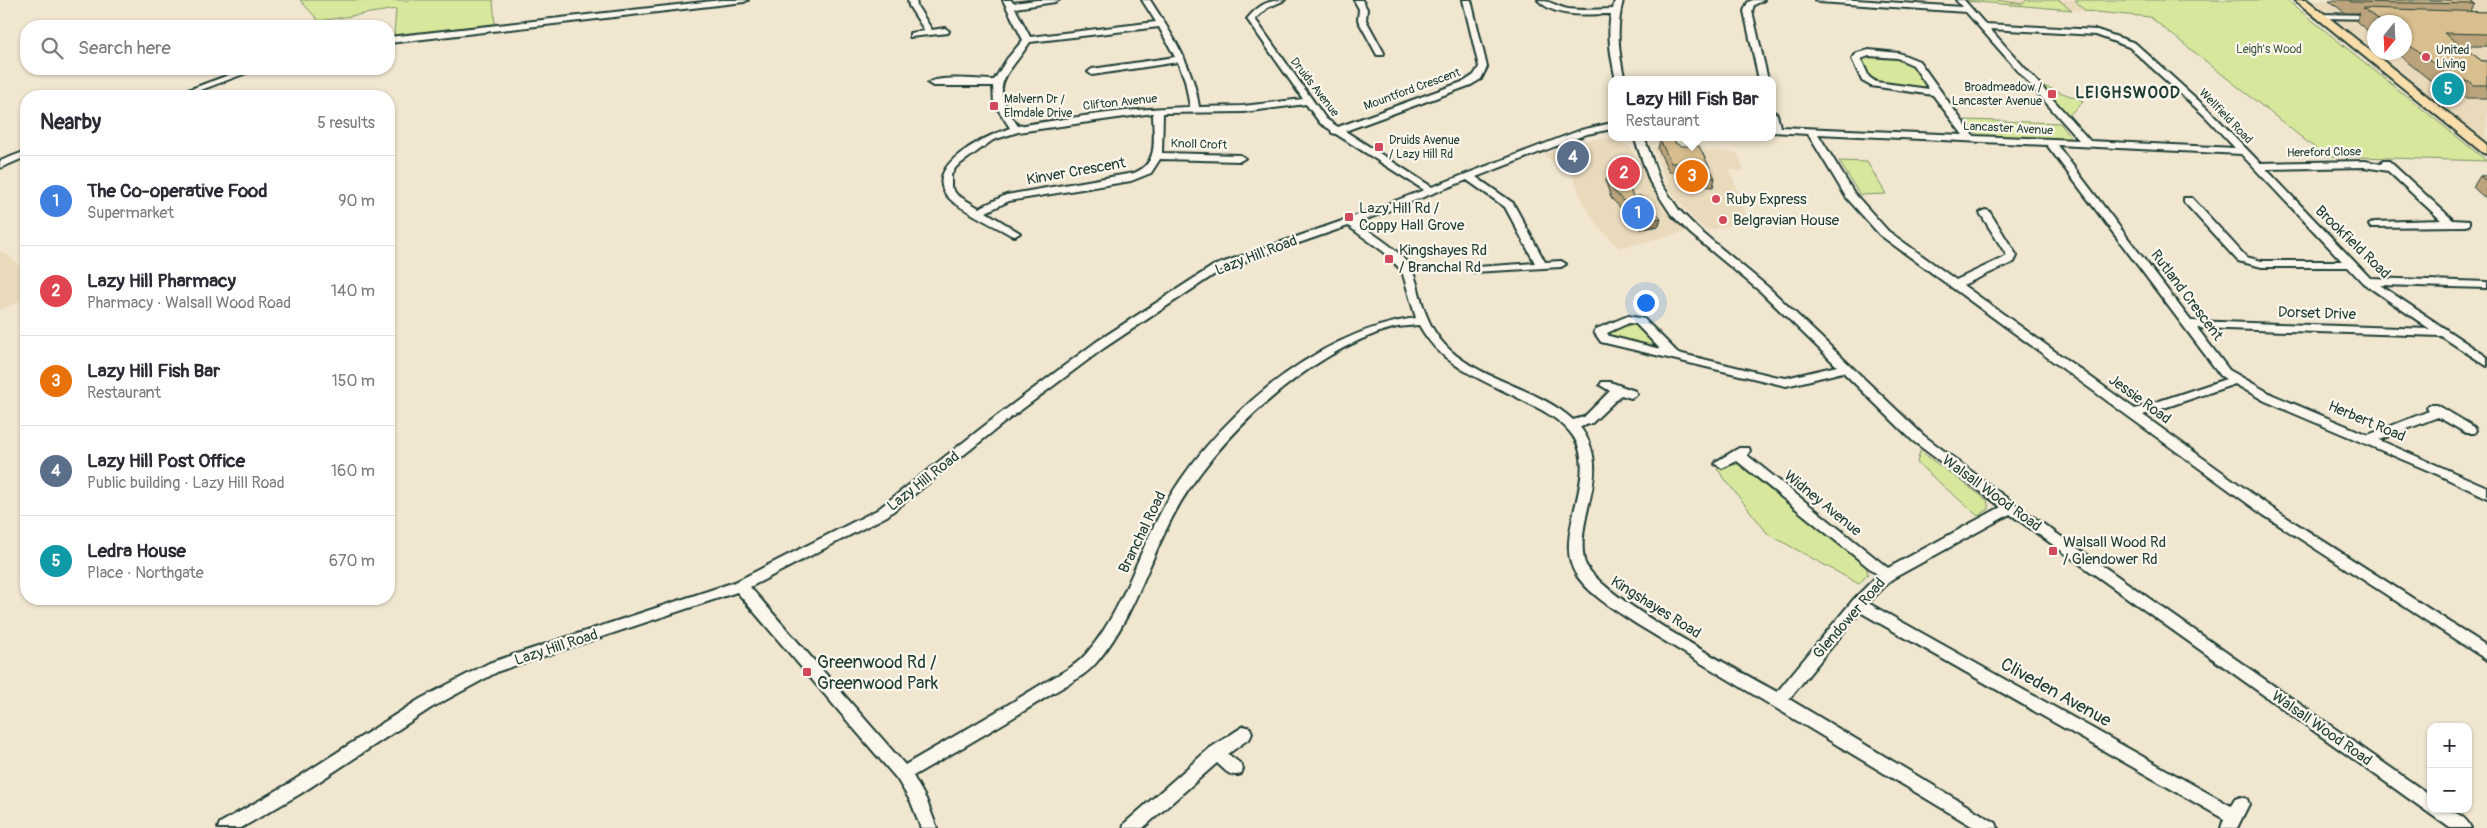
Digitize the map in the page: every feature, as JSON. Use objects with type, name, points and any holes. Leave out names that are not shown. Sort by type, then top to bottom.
[{"type":"main road","points":[[2300,0],[2487,150]]},
{"type":"street","points":[[395,39],[744,0]]},
{"type":"street","points":[[912,0],[913,6],[930,33]]},
{"type":"street","points":[[1027,40],[1010,3],[1055,0]]},
{"type":"street","points":[[1146,0],[1161,24],[1194,91],[1195,109]]},
{"type":"street","name":"Druids Avenue","points":[[1281,0],[1264,6],[1251,20],[1307,101],[1323,121],[1335,131],[1431,190]]},
{"type":"street","points":[[1358,0],[1363,9],[1362,20],[1376,54],[1390,52]]},
{"type":"street","name":"Mountford Crescent","points":[[1335,131],[1468,83],[1478,77],[1483,67],[1467,0]]},
{"type":"street","points":[[1542,0],[1550,6],[1565,11],[1616,11]]},
{"type":"street","points":[[1618,0],[1612,42],[1620,76]]},
{"type":"street","points":[[1760,0],[1752,4],[1748,11],[1763,76]]},
{"type":"street","points":[[1819,0],[1970,10]]},
{"type":"street","points":[[1960,0],[2086,144]]},
{"type":"street","points":[[2320,16],[2367,17]]},
{"type":"street","points":[[1016,129],[996,99],[996,83],[1027,40],[1161,24]]},
{"type":"street","name":"Wellfield Road","points":[[1983,26],[2083,32],[2108,36],[2127,42],[2208,114],[2257,166]]},
{"type":"street","points":[[913,35],[945,31]]},
{"type":"street","points":[[1936,94],[1874,84],[1865,80],[1856,59],[1860,55],[1869,53],[1909,59],[1916,62],[1936,94],[1970,138]]},
{"type":"street","points":[[1097,69],[1179,59]]},
{"type":"street","points":[[194,90],[236,75]]},
{"type":"street","points":[[937,94],[931,80],[996,83]]},
{"type":"street","name":"Clifton Avenue","points":[[978,212],[953,197],[946,187],[946,175],[952,164],[974,147],[990,138],[1016,129],[1158,110],[1244,109],[1307,101]]},
{"type":"street","points":[[1157,156],[1158,110]]},
{"type":"street","name":"Lazy Hill Road","points":[[226,828],[263,809],[400,720],[472,677],[494,667],[740,586],[882,513],[944,466],[1001,419],[1100,345],[1217,268],[1349,222],[1584,132],[1608,127]]},
{"type":"street","name":"Lancaster Avenue","points":[[1776,129],[2242,151]]},
{"type":"street","name":"Jessie Road","points":[[1810,131],[1850,195],[1884,233],[1953,285],[2267,511],[2487,654]]},
{"type":"street","name":"Walsall Wood Road","points":[[1641,141],[1656,182],[1675,212],[1695,232],[1765,290],[1918,438],[2011,508],[2427,802]]},
{"type":"street","name":"Rutland Crescent","points":[[2050,142],[2225,373],[2234,380]]},
{"type":"street","name":"Knoll Croft","points":[[1157,156],[1239,158]]},
{"type":"street","name":"Kinver Crescent","points":[[978,212],[1006,198],[1127,179],[1152,167],[1157,156]]},
{"type":"street","points":[[0,165],[20,157]]},
{"type":"street","name":"Hereford Close","points":[[2382,160],[2449,222]]},
{"type":"street","name":"Hereford Close","points":[[2257,166],[2365,164],[2391,168]]},
{"type":"street","name":"Brookfield Road","points":[[2257,166],[2367,281],[2487,362]]},
{"type":"street","points":[[1468,176],[1509,204],[1541,264]]},
{"type":"street","points":[[2188,200],[2236,254],[2253,263],[2350,264]]},
{"type":"street","points":[[978,212],[1015,234]]},
{"type":"street","points":[[1953,285],[2010,260],[2012,256],[1985,213]]},
{"type":"street","name":"Kingshayes Road","points":[[1349,222],[1395,257],[1408,273],[1422,321],[1435,343],[1456,361],[1530,398],[1572,425],[1586,446],[1588,468],[1576,556],[1580,570],[1597,589],[1990,828]]},
{"type":"street","points":[[2381,222],[2465,223]]},
{"type":"street","points":[[1477,270],[1562,264]]},
{"type":"street","points":[[2367,281],[2487,285]]},
{"type":"street","points":[[1673,355],[1640,321],[1628,319],[1600,332],[1605,339],[1781,382],[1844,368]]},
{"type":"street","name":"Branchal Road","points":[[903,774],[1026,702],[1089,661],[1117,625],[1169,509],[1192,473],[1241,418],[1283,382],[1346,344],[1390,325],[1422,321]]},
{"type":"street","name":"Dorset Drive","points":[[2189,324],[2444,333]]},
{"type":"street","points":[[2133,414],[2234,380]]},
{"type":"street","name":"Herbert Road","points":[[2234,380],[2269,398],[2369,439],[2487,493]]},
{"type":"street","points":[[1572,425],[1588,420],[1625,392],[1606,385]]},
{"type":"street","points":[[2369,439],[2436,410],[2470,430]]},
{"type":"street","name":"Widney Avenue","points":[[1722,464],[1741,453],[1887,575]]},
{"type":"street","name":"Glendower Road","points":[[1779,700],[1858,604],[1887,575],[2011,508]]},
{"type":"street","points":[[740,586],[903,774],[918,799],[929,828]]},
{"type":"street","name":"Cliveden Avenue","points":[[1858,604],[2235,816]]},
{"type":"street","points":[[1130,828],[1156,808],[1216,753],[1244,733]]},
{"type":"street","points":[[1216,753],[1235,768]]},
{"type":"street","points":[[2442,813],[2463,828]]},
{"type":"shaded area","points":[[2075,0],[2085,11],[1966,1]]},
{"type":"shaded area","points":[[2306,0],[2487,0],[2487,144],[2381,60],[2412,60],[2412,15],[2367,15],[2367,49]]},
{"type":"shaded area","points":[[1608,138],[1608,141],[1620,141],[1631,148],[1662,206],[1685,232],[1619,248],[1598,226],[1583,203],[1573,176],[1543,154],[1593,139]]},
{"type":"shaded area","points":[[1653,147],[1738,153],[1744,171],[1730,170],[1748,221],[1707,231],[1696,222],[1669,189]]},
{"type":"shaded area","points":[[0,251],[13,259],[20,267],[20,302],[0,310]]},
{"type":"green space","points":[[300,0],[493,0],[495,24],[395,35],[396,9],[318,20]]},
{"type":"green space","points":[[1997,0],[2022,4],[2027,0],[2059,0],[2072,10],[1966,1]]},
{"type":"green space","name":"Leigh's Wood","points":[[2075,0],[2287,0],[2487,161],[2325,156],[2150,17],[2085,11]]},
{"type":"green space","points":[[1871,55],[1894,57],[1908,61],[1918,71],[1930,90],[1875,82],[1868,78],[1860,60]]},
{"type":"green space","points":[[2038,84],[2084,101],[2067,117]]},
{"type":"green space","points":[[1965,120],[2060,123],[2072,139],[1983,136],[1978,135]]},
{"type":"green space","points":[[1839,161],[1867,162],[1886,194],[1860,195]]},
{"type":"green space","points":[[1628,323],[1639,324],[1661,347],[1660,350],[1608,337],[1607,331]]},
{"type":"green space","points":[[1920,451],[1987,500],[1989,509],[1978,516],[1917,463]]},
{"type":"green space","points":[[1738,464],[1866,566],[1868,574],[1859,584],[1768,534],[1717,469]]},
{"type":"building","points":[[2349,0],[2469,0],[2475,4],[2351,2]]},
{"type":"building","points":[[2363,8],[2487,12],[2487,34],[2444,33],[2482,61],[2487,61],[2487,85],[2474,85],[2469,81],[2455,80],[2412,47],[2412,15],[2372,15]]},
{"type":"building","points":[[1660,141],[1674,141],[1681,146],[1699,146],[1715,178],[1700,177],[1697,171],[1683,171],[1679,163],[1671,163]]},
{"type":"building","points":[[1608,175],[1625,175],[1633,197],[1641,196],[1661,218],[1642,221],[1613,190]]},
{"type":"building","points":[[2480,176],[2487,176],[2487,182]]},
{"type":"place","name":"United Living","points":[[2426,57]]},
{"type":"place","name":"Ledra House","points":[[2448,89]]},
{"type":"place","name":"Broadmeadow / Lancaster Avenue","points":[[2052,94]]},
{"type":"place","name":"Malvern Dr / Elmdale Drive","points":[[994,106]]},
{"type":"place","name":"Druids Avenue / Lazy Hill Rd","points":[[1379,147]]},
{"type":"place","name":"Lazy Hill Post Office","points":[[1573,157]]},
{"type":"place","name":"Lazy Hill Pharmacy","points":[[1624,173]]},
{"type":"place","name":"Lazy Hill Fish Bar","points":[[1692,176]]},
{"type":"place","name":"Ruby Express","points":[[1716,199]]},
{"type":"place","name":"The Co-operative Food","points":[[1638,213]]},
{"type":"place","name":"Lazy Hill Rd / Coppy Hall Grove","points":[[1349,217]]},
{"type":"place","name":"Belgravian House","points":[[1723,220]]},
{"type":"place","name":"Kingshayes Rd / Branchal Rd","points":[[1389,259]]},
{"type":"place","name":"Walsall Wood Rd / Glendower Rd","points":[[2053,551]]},
{"type":"place","name":"Greenwood Rd / Greenwood Park","points":[[807,672]]},
{"type":"district","name":"LEIGHSWOOD","points":[[2128,92]]}]
